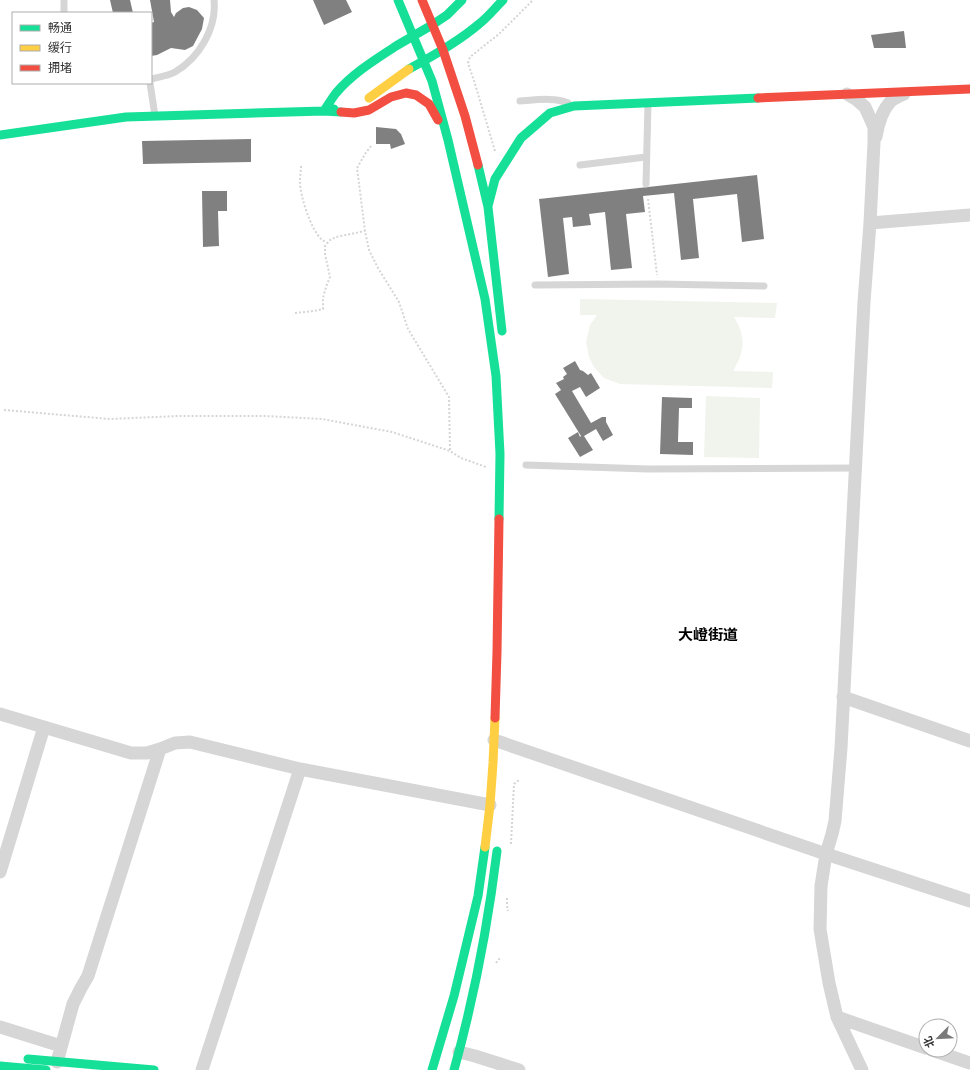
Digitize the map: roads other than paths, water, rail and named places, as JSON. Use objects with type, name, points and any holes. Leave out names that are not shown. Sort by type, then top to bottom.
[{"type":"main road","points":[[398,0],[432,80],[448,140],[484,299],[496,376],[500,454],[497,652],[502,742],[490,806],[478,896],[454,996],[432,1070]]},
{"type":"main road","points":[[422,0],[443,50],[465,116],[488,207],[503,340]]},
{"type":"main road","points":[[324,111],[336,93],[366,65],[413,35],[432,25],[462,0]]},
{"type":"main road","points":[[324,111],[363,102],[410,69],[443,50],[460,38],[487,17],[503,0]]},
{"type":"main road","points":[[488,207],[495,179],[521,138],[550,113],[574,106],[970,89]]},
{"type":"main road","points":[[0,135],[126,117],[324,111],[354,113],[369,110],[391,97],[406,93],[416,95],[429,104],[448,140]]},
{"type":"main road","points":[[454,1070],[481,961],[492,894],[498,844]]},
{"type":"main road","points":[[0,1057],[154,1070]]},
{"type":"main road","points":[[0,1066],[46,1070]]},
{"type":"street","points":[[874,143],[884,111],[890,102],[895,98],[908,92]]},
{"type":"street","points":[[847,94],[865,107],[874,127],[874,143],[864,302],[841,748],[835,821],[826,854],[821,886],[820,929],[828,983],[837,1017],[862,1070]]},
{"type":"street","points":[[870,223],[970,215]]},
{"type":"street","points":[[843,697],[970,742]]},
{"type":"street","points":[[0,714],[131,754],[147,753],[175,743],[190,742],[300,769],[490,806]]},
{"type":"street","points":[[0,872],[44,727]]},
{"type":"street","points":[[502,742],[826,854],[970,901]]},
{"type":"street","points":[[57,1062],[73,1004],[88,976],[160,749]]},
{"type":"street","points":[[202,1070],[300,769]]},
{"type":"street","points":[[837,1017],[918,1045]]},
{"type":"street","points":[[0,1027],[61,1046]]},
{"type":"street","points":[[459,1052],[520,1070]]},
{"type":"street","points":[[955,1058],[970,1063]]},
{"type":"lane","points":[[64,0],[64,12]]},
{"type":"lane","points":[[152,79],[174,72],[195,56],[209,34],[215,9],[214,0]]},
{"type":"lane","points":[[150,84],[155,116]]},
{"type":"lane","points":[[520,101],[564,101],[574,106]]},
{"type":"lane","points":[[646,184],[648,103]]},
{"type":"lane","points":[[580,165],[646,157]]},
{"type":"lane","points":[[535,285],[658,284],[764,286]]},
{"type":"lane","points":[[526,465],[648,469],[856,468]]},
{"type":"district","name":"大嶝街道","points":[[708,636]]}]
